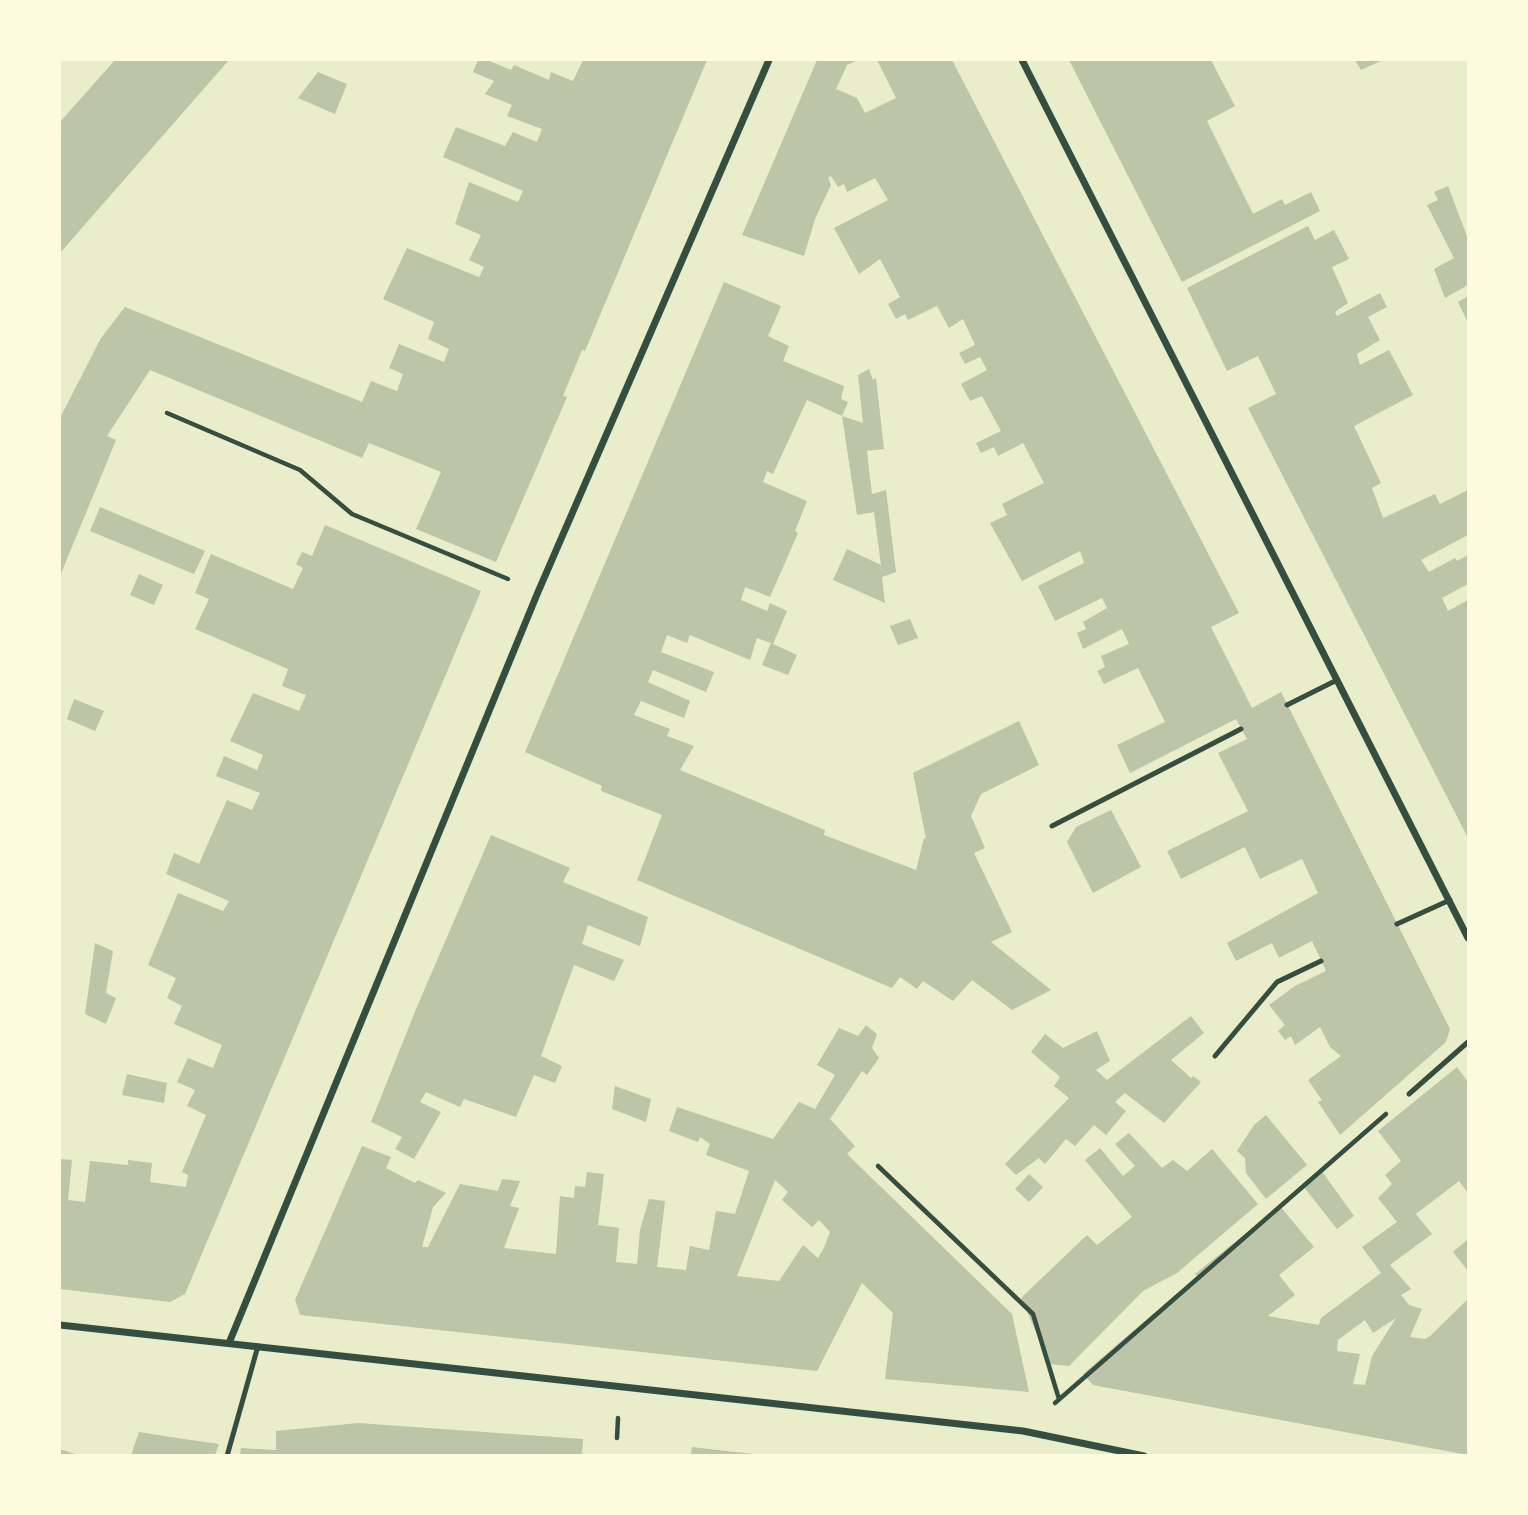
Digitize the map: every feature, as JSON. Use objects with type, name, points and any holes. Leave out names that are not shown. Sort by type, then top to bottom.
[{"type":"street","points":[[229,1343],[538,592],[769,60]]},
{"type":"street","points":[[1022,60],[1468,938]]},
{"type":"street","points":[[60,1325],[1023,1431],[1144,1455]]},
{"type":"lane","points":[[1287,705],[1338,680]]},
{"type":"lane","points":[[1052,826],[1241,729]]},
{"type":"lane","points":[[1397,924],[1450,900]]},
{"type":"lane","points":[[1215,1056],[1277,982],[1321,961]]},
{"type":"lane","points":[[1409,1094],[1468,1042]]},
{"type":"lane","points":[[227,1455],[258,1346]]},
{"type":"path","points":[[166,413],[300,470],[352,514],[538,592]]},
{"type":"path","points":[[1023,1431],[1409,1094]]},
{"type":"path","points":[[878,1166],[1033,1314],[1059,1399]]},
{"type":"building","points":[[115,60],[229,60],[60,253],[60,122]]},
{"type":"building","points":[[478,60],[487,60],[511,70],[514,65],[549,80],[551,72],[573,81],[583,60],[707,60],[585,351],[582,350],[563,396],[567,397],[496,562],[416,529],[441,472],[369,443],[362,458],[150,370],[107,436],[116,440],[60,576],[60,418],[101,338],[125,307],[362,402],[371,381],[397,391],[403,374],[389,368],[399,344],[444,362],[449,349],[428,339],[434,322],[383,299],[407,248],[479,277],[484,267],[469,260],[481,235],[455,224],[469,182],[518,202],[523,191],[443,157],[456,127],[505,146],[513,132],[537,142],[542,129],[507,116],[512,105],[485,94],[494,81],[473,72]]},
{"type":"building","points":[[817,60],[858,60],[847,65],[836,89],[857,98],[865,113],[896,98],[877,60],[952,60],[1239,613],[1211,627],[1252,708],[1281,692],[1450,1029],[1446,1042],[1340,1135],[1318,1102],[1322,1100],[1308,1080],[1341,1056],[1330,1047],[1320,1027],[1295,1045],[1291,1036],[1285,1040],[1278,1031],[1285,1025],[1269,1005],[1295,986],[1326,971],[1312,941],[1279,958],[1272,943],[1236,961],[1227,943],[1318,893],[1302,859],[1260,879],[1245,847],[1181,879],[1167,851],[1248,811],[1218,753],[1247,739],[1236,719],[1130,773],[1117,745],[1165,722],[1138,668],[1104,684],[1097,671],[1105,667],[1101,656],[1129,644],[1122,629],[1083,649],[1077,633],[1086,629],[1083,622],[1107,608],[1102,598],[1055,621],[1038,586],[1084,563],[1080,551],[1022,581],[990,523],[1007,515],[1002,504],[1044,483],[1023,443],[998,456],[994,447],[981,453],[976,443],[1001,431],[982,396],[970,401],[961,384],[987,370],[980,357],[965,364],[959,353],[975,345],[963,319],[949,328],[937,306],[908,320],[905,314],[896,319],[888,304],[900,297],[880,259],[859,274],[834,228],[888,200],[875,178],[847,192],[844,184],[838,187],[831,176],[828,178],[831,185],[815,219],[804,256],[742,235]]},
{"type":"building","points":[[1069,60],[1211,60],[1235,106],[1207,121],[1253,214],[1282,199],[1285,205],[1311,192],[1320,211],[1182,282]]},
{"type":"building","points":[[1355,60],[1383,60],[1361,70]]},
{"type":"building","points":[[318,72],[347,84],[335,114],[298,98]]},
{"type":"building","points":[[1448,186],[1468,239],[1468,285],[1445,298],[1434,269],[1454,258],[1427,205],[1438,200],[1434,192]]},
{"type":"building","points":[[1308,226],[1315,240],[1334,230],[1349,259],[1332,267],[1348,303],[1335,312],[1337,316],[1380,293],[1387,307],[1368,317],[1380,340],[1357,354],[1360,365],[1389,350],[1413,395],[1354,426],[1381,483],[1372,488],[1383,518],[1435,494],[1440,504],[1468,490],[1468,535],[1421,560],[1429,572],[1455,558],[1457,561],[1468,555],[1468,584],[1442,598],[1448,611],[1468,600],[1468,838],[1248,408],[1276,394],[1258,356],[1227,371],[1187,288]]},
{"type":"building","points":[[724,282],[781,306],[768,336],[789,346],[783,361],[844,386],[841,399],[848,402],[842,416],[807,400],[773,474],[767,471],[763,482],[807,501],[795,531],[798,533],[770,597],[745,587],[741,600],[767,611],[770,603],[787,611],[773,644],[797,655],[788,675],[762,665],[771,643],[757,638],[750,660],[690,635],[687,643],[667,635],[661,652],[714,672],[706,692],[653,670],[648,682],[690,701],[684,718],[641,701],[634,715],[670,729],[667,736],[694,746],[680,770],[825,830],[824,835],[916,870],[924,838],[926,839],[913,773],[1019,721],[1039,765],[981,794],[971,816],[985,848],[974,853],[1012,932],[991,942],[1051,990],[1012,1010],[972,980],[953,1001],[923,981],[917,989],[900,977],[892,988],[637,880],[662,815],[601,791],[602,786],[525,752]]},
{"type":"building","points":[[1468,296],[1468,323],[1458,302]]},
{"type":"building","points":[[869,369],[873,380],[876,378],[884,449],[867,451],[872,494],[886,490],[896,572],[882,577],[885,603],[833,580],[847,549],[881,565],[874,512],[857,515],[842,416],[863,423],[858,375]]},
{"type":"building","points":[[100,507],[205,551],[194,574],[90,531]]},
{"type":"building","points":[[325,525],[481,591],[185,1294],[170,1302],[60,1289],[60,1159],[72,1160],[68,1200],[85,1202],[90,1161],[128,1165],[128,1160],[152,1163],[150,1182],[186,1187],[188,1175],[182,1172],[206,1115],[187,1106],[195,1090],[177,1082],[188,1058],[213,1068],[222,1045],[174,1024],[182,1006],[167,998],[176,978],[148,965],[178,893],[223,911],[229,901],[166,874],[174,853],[199,864],[227,800],[252,810],[260,793],[216,776],[224,756],[257,770],[263,755],[230,741],[253,693],[299,711],[306,695],[282,686],[288,669],[195,629],[209,599],[195,593],[211,554],[293,589],[303,568],[296,564],[302,552],[312,556]]},
{"type":"building","points":[[139,574],[163,585],[154,605],[130,595]]},
{"type":"building","points":[[910,619],[918,638],[898,645],[890,626]]},
{"type":"building","points":[[74,699],[104,711],[95,731],[67,719]]},
{"type":"building","points":[[1111,810],[1141,867],[1093,893],[1067,842],[1076,827]]},
{"type":"building","points":[[491,835],[570,868],[563,882],[648,917],[640,946],[588,925],[582,944],[624,960],[614,981],[574,965],[541,1056],[562,1066],[555,1083],[534,1075],[516,1117],[464,1099],[460,1107],[426,1092],[420,1102],[441,1112],[414,1159],[395,1149],[402,1137],[371,1122]]},
{"type":"building","points":[[95,943],[113,951],[106,993],[116,998],[106,1024],[85,1014]]},
{"type":"building","points":[[1191,1016],[1204,1033],[1171,1060],[1191,1078],[1193,1076],[1201,1082],[1164,1123],[1125,1093],[1115,1102],[1126,1111],[1106,1135],[1094,1125],[1075,1146],[1066,1139],[1045,1164],[1039,1158],[1016,1175],[1005,1164],[1069,1098],[1054,1086],[1060,1077],[1031,1052],[1045,1034],[1063,1048],[1097,1031],[1110,1061],[1096,1070],[1107,1080]]},
{"type":"building","points":[[866,1025],[877,1034],[872,1048],[879,1058],[867,1075],[862,1071],[830,1119],[855,1146],[847,1154],[1012,1314],[1029,1392],[885,1379],[893,1313],[862,1283],[817,1371],[300,1315],[295,1300],[362,1146],[391,1157],[386,1168],[415,1183],[418,1180],[446,1193],[433,1207],[422,1247],[428,1247],[460,1184],[498,1191],[502,1179],[520,1181],[510,1206],[519,1208],[504,1248],[556,1254],[560,1196],[574,1198],[575,1186],[585,1187],[587,1172],[604,1174],[598,1225],[619,1228],[616,1262],[637,1264],[640,1230],[649,1199],[665,1201],[657,1267],[686,1270],[690,1246],[709,1250],[716,1211],[735,1214],[749,1171],[706,1155],[710,1144],[700,1137],[698,1142],[669,1131],[677,1107],[773,1139],[799,1102],[815,1109],[835,1075],[817,1065],[839,1028],[858,1036]],"holes":[[[775,1180],[788,1192],[782,1200],[812,1227],[819,1220],[830,1232],[818,1258],[803,1245],[779,1281],[737,1276]]]},
{"type":"building","points":[[1457,1067],[1468,1082],[1468,1193],[1459,1181],[1416,1214],[1432,1234],[1390,1265],[1411,1289],[1401,1295],[1409,1305],[1422,1309],[1410,1337],[1425,1339],[1430,1336],[1468,1299],[1468,1455],[1093,1385],[1083,1374],[1197,1276],[1195,1274],[1280,1206],[1314,1247],[1279,1275],[1295,1295],[1268,1316],[1319,1325],[1321,1318],[1381,1273],[1362,1247],[1397,1222],[1378,1198],[1392,1184],[1385,1175],[1401,1161],[1378,1131]],"holes":[[[1396,1318],[1372,1356],[1365,1385],[1353,1384],[1360,1354],[1337,1351],[1338,1340],[1365,1320],[1373,1333]]]},
{"type":"building","points":[[127,1074],[167,1083],[164,1103],[122,1095]]},
{"type":"building","points":[[615,1086],[651,1099],[646,1122],[612,1109]]},
{"type":"building","points":[[1266,1115],[1307,1165],[1266,1199],[1246,1173],[1245,1158],[1237,1151],[1254,1125]]},
{"type":"building","points":[[1129,1133],[1162,1168],[1173,1160],[1187,1171],[1212,1149],[1258,1204],[1177,1273],[1143,1291],[1069,1366],[1050,1364],[1021,1298],[1087,1235],[1097,1245],[1132,1217],[1085,1160],[1100,1148],[1123,1176],[1135,1166],[1115,1144]]},
{"type":"building","points":[[1321,1170],[1354,1216],[1337,1229],[1303,1186]]},
{"type":"building","points":[[1029,1174],[1043,1187],[1029,1202],[1015,1189]]},
{"type":"building","points":[[1468,1239],[1468,1271],[1453,1252]]},
{"type":"building","points":[[358,1423],[583,1439],[582,1455],[240,1455],[241,1448],[276,1450],[276,1431]]},
{"type":"building","points":[[139,1432],[219,1444],[215,1455],[131,1455]]},
{"type":"building","points":[[692,1447],[753,1454],[753,1455],[691,1455]]},
{"type":"building","points":[[60,1449],[78,1455],[60,1455]]}]
